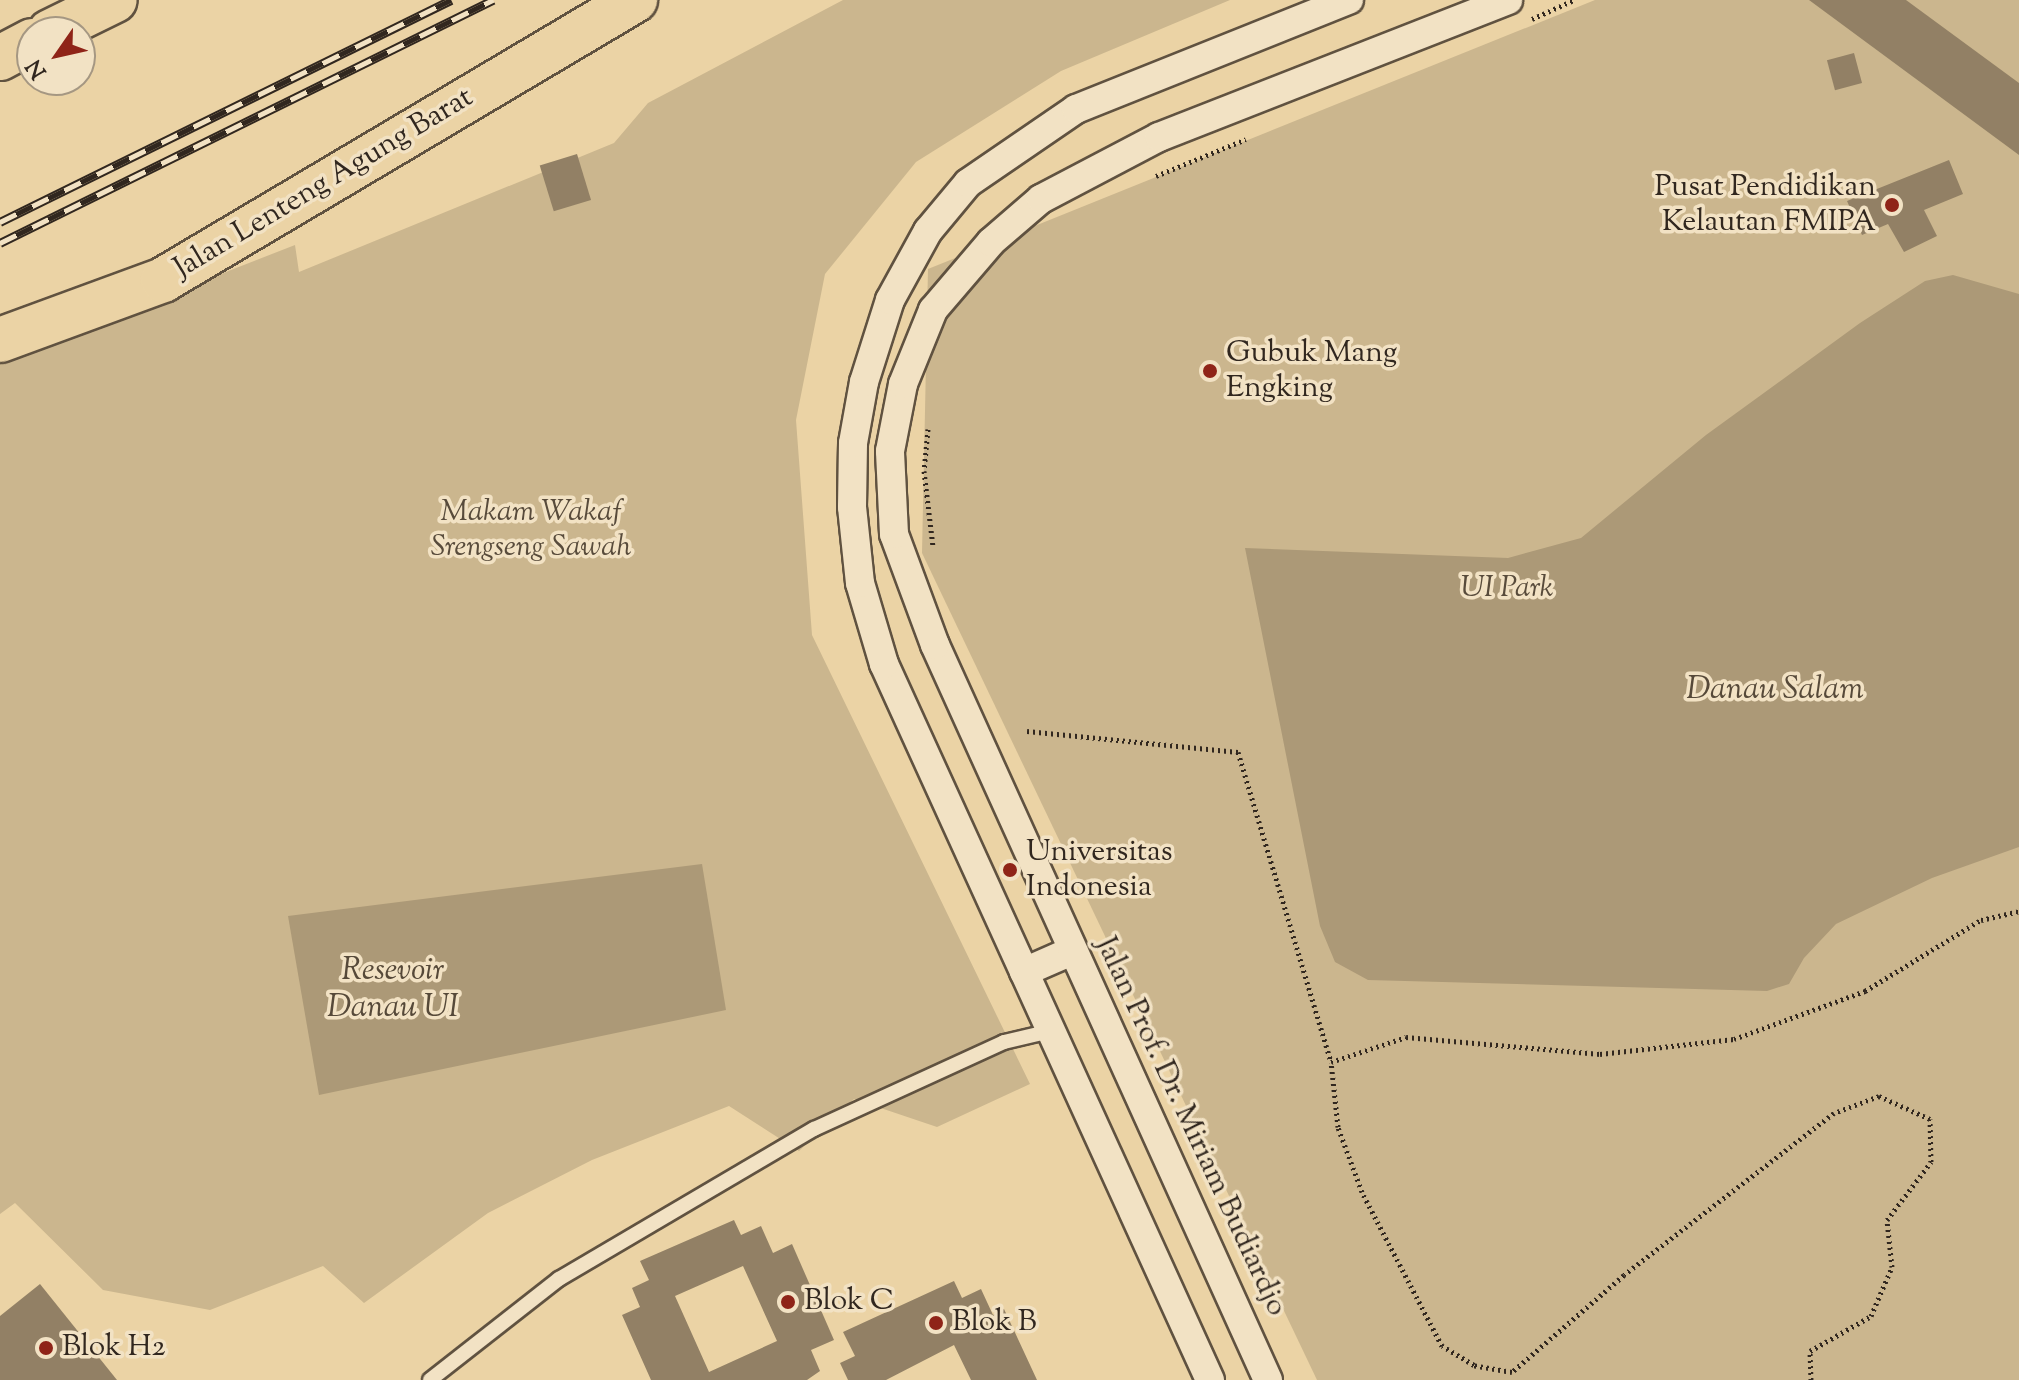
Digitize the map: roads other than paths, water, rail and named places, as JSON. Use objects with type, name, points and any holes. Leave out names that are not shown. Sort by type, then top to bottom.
[{"type":"main road","points":[[82,16],[115,0]]},
{"type":"main road","name":"Jalan Lenteng Agung Barat","points":[[0,340],[163,280],[635,0]]},
{"type":"street","points":[[1210,1380],[884,664],[860,583],[852,507],[853,443],[864,382],[890,300],[928,231],[968,183],[1030,136],[1090,103],[1349,0]]},
{"type":"street","name":"Jalan Prof. Dr. Miriam Budiardjo","points":[[1268,1380],[935,645],[894,534],[890,451],[903,384],[933,310],[1013,220],[1100,164],[1512,13]]},
{"type":"street","points":[[1024,972],[1072,951]]},
{"type":"lane","points":[[430,1380],[559,1279],[774,1151],[1004,1042],[1051,1031]]},
{"type":"water","name":"Danau Salam","points":[[1953,275],[2019,294],[2019,847],[1932,878],[1836,924],[1804,958],[1789,984],[1767,991],[1368,980],[1335,962],[1320,926],[1245,548],[1508,558],[1581,538],[1706,435],[1860,323],[1925,281]]},
{"type":"water","name":"Resevoir Danau UI","points":[[702,864],[726,1010],[319,1095],[288,916]]},
{"type":"railway","points":[[0,222],[451,0]]},
{"type":"railway","points":[[0,243],[493,0]]},
{"type":"place","name":"Pusat Pendidikan Kelautan FMIPA","points":[[1892,205]]},
{"type":"place","name":"Gubuk Mang Engking","points":[[1210,371]]},
{"type":"place","name":"Universitas Indonesia","points":[[1010,870]]},
{"type":"place","name":"Blok C","points":[[788,1302]]},
{"type":"place","name":"Blok B","points":[[936,1323]]},
{"type":"place","name":"Blok H2","points":[[46,1348]]},
{"type":"park label","name":"Makam Wakaf Srengseng Sawah","points":[[531,530]]},
{"type":"park label","name":"UI Park","points":[[1507,589]]}]
